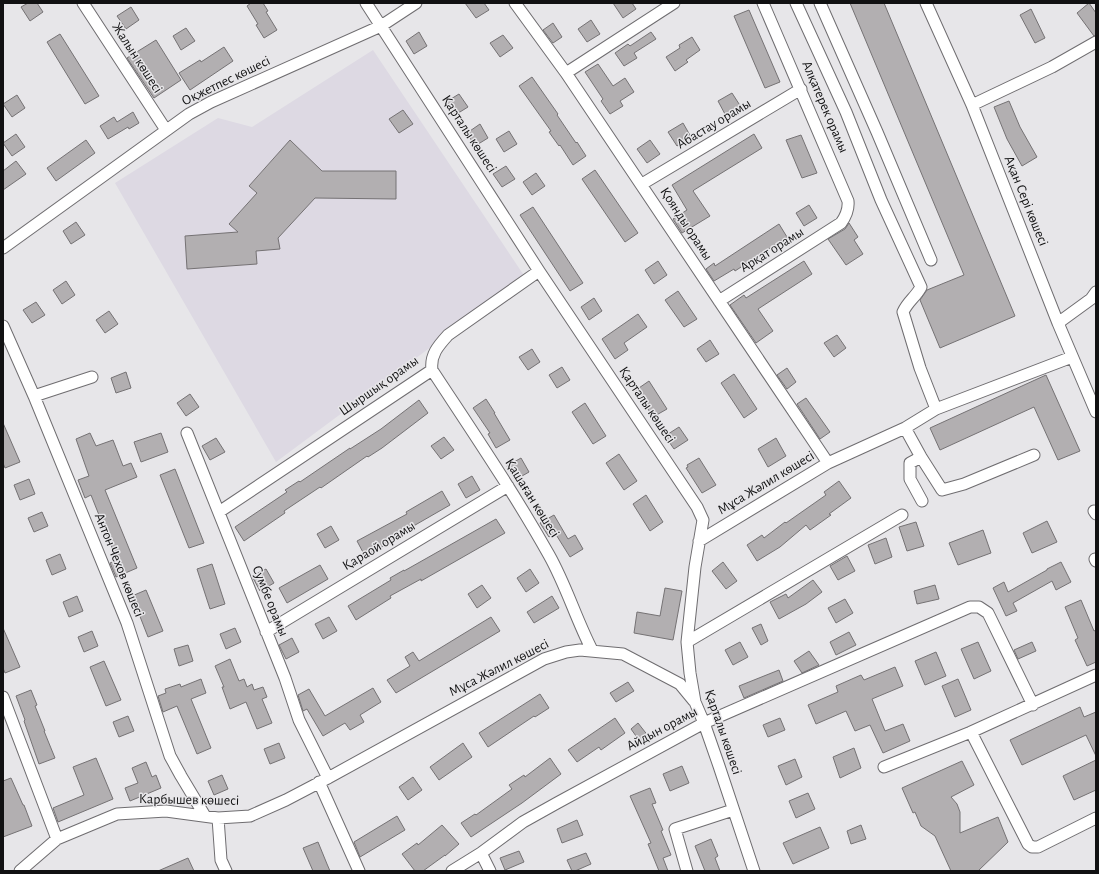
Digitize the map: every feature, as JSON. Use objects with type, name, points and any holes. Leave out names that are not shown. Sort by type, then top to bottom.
[{"type":"street","name":"Жалын көшесі","points":[[83,3],[166,130]]},
{"type":"street","name":"Қарталы көшесі","points":[[366,3],[539,271],[697,507],[702,520],[686,642],[688,658],[695,702],[704,723],[754,871]]},
{"type":"street","name":"Оқжетпес көшесі","points":[[3,248],[190,114],[211,102],[381,26],[416,3]]},
{"type":"street","name":"Қоянды орамы","points":[[515,3],[566,73],[642,184],[828,463]]},
{"type":"street","points":[[566,73],[674,3]]},
{"type":"street","name":"Алқатерек орамы","points":[[763,3],[848,201],[848,214],[841,223]]},
{"type":"street","points":[[796,3],[846,112],[881,200],[920,287],[916,296],[908,303],[903,312],[920,368],[936,409]]},
{"type":"street","points":[[820,3],[931,260]]},
{"type":"street","name":"Ақан Сері көшесі","points":[[926,3],[972,105],[1058,323],[1096,412]]},
{"type":"street","points":[[972,105],[1052,67],[1096,42]]},
{"type":"street","name":"Абастау орамы","points":[[642,184],[801,89]]},
{"type":"street","name":"Арқат орамы","points":[[719,301],[841,223]]},
{"type":"street","name":"Шыршық орамы","points":[[219,512],[432,370],[431,361],[435,349],[448,335],[539,271]]},
{"type":"street","points":[[1058,323],[1091,299],[1096,292]]},
{"type":"street","name":"Антон Чехов көшесі","points":[[3,326],[34,396],[127,623],[170,756],[180,776],[205,816]]},
{"type":"street","name":"Мұса Жәлил көшесі","points":[[699,541],[828,463],[905,428],[936,409],[1072,356]]},
{"type":"street","name":"Қашаған көшесі","points":[[432,370],[508,486],[550,557],[572,605],[581,629],[592,650]]},
{"type":"street","points":[[34,396],[92,377]]},
{"type":"street","points":[[905,428],[942,490],[964,484],[1034,455]]},
{"type":"street","name":"Сумбе орамы","points":[[188,433],[285,678],[299,720],[359,871]]},
{"type":"street","points":[[921,457],[910,463],[910,479],[922,501]]},
{"type":"street","name":"Қараой орамы","points":[[266,632],[508,486]]},
{"type":"street","points":[[686,642],[902,515]]},
{"type":"street","name":"Айдын орамы","points":[[452,871],[482,853],[523,822],[704,723],[970,607],[979,607],[988,613],[1033,705]]},
{"type":"street","name":"Мұса Жәлил көшесі","points":[[323,780],[544,658],[566,652],[592,650],[623,654],[658,671],[680,684],[695,702]]},
{"type":"street","points":[[884,767],[971,732],[1096,675]]},
{"type":"street","points":[[3,697],[57,839]]},
{"type":"street","points":[[971,732],[1028,844],[1032,847],[1038,847],[1096,818]]},
{"type":"street","name":"Карбышев көшесі","points":[[20,871],[57,839],[117,814],[166,811],[218,818],[250,816],[286,800],[323,780]]},
{"type":"street","points":[[687,871],[675,829],[733,810]]},
{"type":"street","points":[[218,818],[221,860],[226,871]]},
{"type":"street","points":[[482,853],[490,871]]},
{"type":"shaded area","points":[[373,50],[525,277],[276,462],[115,183],[218,118],[252,127]]},
{"type":"building","points":[[28,3],[37,3],[43,12],[30,21],[21,7]]},
{"type":"building","points":[[251,3],[263,3],[268,11],[266,12],[277,30],[264,38],[256,25],[258,24],[247,6]]},
{"type":"building","points":[[465,3],[484,3],[489,10],[476,18]]},
{"type":"building","points":[[613,3],[632,3],[636,9],[623,18]]},
{"type":"building","points":[[850,3],[884,3],[1015,316],[940,348],[920,300],[927,290],[964,275]]},
{"type":"building","points":[[1089,3],[1096,13],[1096,35],[1094,36],[1077,13]]},
{"type":"building","points":[[131,7],[139,20],[126,29],[117,16]]},
{"type":"building","points":[[1031,9],[1045,38],[1035,43],[1020,15]]},
{"type":"building","points":[[749,10],[780,82],[765,88],[734,16]]},
{"type":"building","points":[[591,20],[600,34],[587,42],[578,29]]},
{"type":"building","points":[[553,23],[562,37],[553,43],[543,30]]},
{"type":"building","points":[[186,28],[195,41],[181,50],[173,36]]},
{"type":"building","points":[[419,32],[427,46],[414,54],[406,41]]},
{"type":"building","points":[[651,32],[656,39],[634,53],[637,58],[624,66],[615,53],[628,44],[630,46]]},
{"type":"building","points":[[60,34],[99,96],[85,104],[47,42]]},
{"type":"building","points":[[503,35],[513,48],[500,57],[490,43]]},
{"type":"building","points":[[692,37],[700,50],[686,60],[688,62],[675,71],[666,57],[680,48],[679,45]]},
{"type":"building","points":[[156,40],[181,80],[154,98],[127,58]]},
{"type":"building","points":[[224,47],[233,61],[190,90],[179,73],[200,60],[201,62]]},
{"type":"building","points":[[598,64],[613,86],[625,78],[634,92],[620,101],[623,106],[610,114],[601,101],[603,99],[585,72]]},
{"type":"building","points":[[532,77],[586,156],[573,165],[519,86]]},
{"type":"building","points":[[732,93],[741,107],[726,116],[718,101]]},
{"type":"building","points":[[459,94],[468,107],[455,115],[446,102]]},
{"type":"building","points":[[17,95],[25,108],[12,117],[3,104]]},
{"type":"building","points":[[1009,101],[1020,127],[1037,157],[1022,166],[1007,139],[994,107]]},
{"type":"building","points":[[403,110],[413,124],[399,133],[389,119]]},
{"type":"building","points":[[133,112],[139,123],[129,129],[128,127],[108,139],[100,126],[114,117],[117,122]]},
{"type":"building","points":[[683,123],[691,137],[677,146],[668,132]]},
{"type":"building","points":[[480,124],[488,138],[475,146],[467,133]]},
{"type":"building","points":[[509,131],[517,144],[504,152],[496,139]]},
{"type":"building","points":[[16,134],[25,147],[12,156],[3,143]]},
{"type":"building","points":[[754,134],[762,148],[693,191],[710,216],[682,233],[673,219],[687,210],[672,185]]},
{"type":"building","points":[[801,135],[817,173],[802,178],[786,140]]},
{"type":"building","points":[[86,140],[95,153],[56,181],[47,168]]},
{"type":"building","points":[[290,140],[322,171],[396,171],[396,199],[315,198],[278,238],[280,249],[256,251],[257,264],[187,269],[185,236],[238,232],[229,224],[257,193],[249,186]]},
{"type":"building","points":[[650,140],[660,154],[647,163],[637,149]]},
{"type":"building","points":[[16,161],[26,174],[3,190],[3,171]]},
{"type":"building","points":[[506,166],[515,179],[502,187],[493,174]]},
{"type":"building","points":[[595,170],[638,233],[625,242],[582,179]]},
{"type":"building","points":[[536,173],[545,186],[532,195],[523,182]]},
{"type":"building","points":[[809,205],[817,218],[804,226],[796,213]]},
{"type":"building","points":[[533,207],[583,283],[570,291],[520,215]]},
{"type":"building","points":[[76,222],[85,235],[71,244],[63,231]]},
{"type":"building","points":[[849,223],[858,237],[854,240],[863,254],[846,265],[828,239],[845,229]]},
{"type":"building","points":[[779,224],[787,237],[735,271],[734,269],[714,281],[706,269],[714,263],[715,266]]},
{"type":"building","points":[[658,261],[667,275],[654,284],[645,270]]},
{"type":"building","points":[[804,261],[812,274],[758,309],[773,331],[756,343],[730,305],[744,295],[746,298]]},
{"type":"building","points":[[66,281],[75,295],[62,304],[53,290]]},
{"type":"building","points":[[678,291],[697,319],[684,327],[665,300]]},
{"type":"building","points":[[594,298],[602,311],[589,320],[581,307]]},
{"type":"building","points":[[36,302],[45,315],[32,323],[23,310]]},
{"type":"building","points":[[109,311],[118,324],[105,333],[96,320]]},
{"type":"building","points":[[638,314],[647,327],[624,343],[628,350],[615,359],[602,339]]},
{"type":"building","points":[[837,335],[846,348],[834,357],[824,343]]},
{"type":"building","points":[[710,340],[719,354],[706,362],[697,349]]},
{"type":"building","points":[[532,349],[540,362],[528,370],[519,357]]},
{"type":"building","points":[[562,367],[570,380],[557,388],[549,375]]},
{"type":"building","points":[[787,368],[796,382],[787,389],[777,375]]},
{"type":"building","points":[[126,372],[131,388],[116,393],[111,378]]},
{"type":"building","points":[[734,374],[757,409],[744,418],[721,383]]},
{"type":"building","points":[[1046,375],[1080,451],[1058,460],[1034,407],[940,450],[930,428]]},
{"type":"building","points":[[649,381],[667,409],[653,417],[636,390]]},
{"type":"building","points":[[190,394],[199,407],[186,416],[177,403]]},
{"type":"building","points":[[806,398],[830,432],[820,439],[797,404]]},
{"type":"building","points":[[486,399],[510,440],[496,448],[488,434],[490,433],[473,408]]},
{"type":"building","points":[[419,400],[428,413],[382,448],[368,457],[367,456],[321,488],[320,487],[284,511],[285,513],[244,541],[235,527],[287,492],[285,490],[299,481],[300,482],[381,429]]},
{"type":"building","points":[[585,403],[606,436],[593,444],[572,412]]},
{"type":"building","points":[[3,423],[20,462],[5,468],[3,463]]},
{"type":"building","points":[[679,427],[688,440],[674,449],[665,436]]},
{"type":"building","points":[[90,433],[96,446],[113,440],[123,466],[131,463],[137,477],[105,490],[137,568],[116,577],[110,563],[117,560],[91,495],[85,498],[78,480],[89,476],[76,439]]},
{"type":"building","points":[[161,433],[168,452],[141,462],[134,442]]},
{"type":"building","points":[[444,437],[454,450],[441,459],[431,446]]},
{"type":"building","points":[[216,438],[225,452],[210,460],[202,446]]},
{"type":"building","points":[[776,438],[786,456],[768,467],[758,449]]},
{"type":"building","points":[[619,454],[637,481],[624,490],[606,463]]},
{"type":"building","points":[[521,458],[529,472],[515,480],[507,466]]},
{"type":"building","points":[[699,458],[716,485],[702,493],[686,468],[688,467],[687,465]]},
{"type":"building","points":[[175,469],[204,543],[189,548],[160,475]]},
{"type":"building","points":[[472,476],[480,490],[466,498],[458,484]]},
{"type":"building","points":[[29,479],[35,494],[20,500],[14,485]]},
{"type":"building","points":[[839,481],[851,498],[810,530],[806,525],[780,547],[757,561],[747,545],[762,535],[764,538],[785,522],[786,523],[826,495],[824,492]]},
{"type":"building","points":[[442,491],[450,505],[403,532],[404,535],[365,556],[357,541],[407,514],[406,512]]},
{"type":"building","points":[[646,495],[663,522],[650,531],[633,504]]},
{"type":"building","points":[[42,512],[48,526],[34,532],[28,518]]},
{"type":"building","points":[[554,515],[568,539],[575,535],[583,549],[570,557],[555,533],[549,537],[540,523]]},
{"type":"building","points":[[496,519],[505,533],[421,581],[421,579],[390,596],[391,598],[356,620],[348,606],[391,580],[390,578]]},
{"type":"building","points":[[1047,521],[1057,542],[1032,553],[1023,533]]},
{"type":"building","points":[[916,522],[924,546],[907,551],[899,527]]},
{"type":"building","points":[[331,526],[339,540],[325,548],[317,534]]},
{"type":"building","points":[[983,530],[991,553],[958,565],[949,543]]},
{"type":"building","points":[[886,538],[892,557],[875,564],[868,545]]},
{"type":"building","points":[[60,554],[66,569],[52,575],[46,560]]},
{"type":"building","points":[[847,556],[855,571],[838,580],[830,566]]},
{"type":"building","points":[[723,562],[737,581],[726,589],[712,571]]},
{"type":"building","points":[[1061,562],[1071,582],[1056,590],[1052,581],[1013,603],[1017,611],[1006,616],[993,588],[1004,582],[1008,592]]},
{"type":"building","points":[[212,564],[225,604],[210,609],[197,569]]},
{"type":"building","points":[[320,565],[328,579],[287,603],[279,588]]},
{"type":"building","points":[[266,569],[274,583],[260,591],[252,576]]},
{"type":"building","points":[[530,569],[539,583],[526,592],[517,578]]},
{"type":"building","points":[[813,580],[822,592],[806,604],[779,619],[770,602],[786,594],[788,598]]},
{"type":"building","points":[[482,585],[491,598],[477,608],[468,594]]},
{"type":"building","points":[[935,585],[939,599],[917,604],[914,591]]},
{"type":"building","points":[[665,588],[682,591],[673,640],[634,633],[637,612],[660,616]]},
{"type":"building","points":[[146,590],[163,631],[148,637],[132,596]]},
{"type":"building","points":[[77,596],[83,611],[69,617],[63,602]]},
{"type":"building","points":[[552,596],[559,608],[534,623],[527,612]]},
{"type":"building","points":[[845,599],[853,613],[836,623],[828,608]]},
{"type":"building","points":[[1081,600],[1094,631],[1096,630],[1096,662],[1087,666],[1075,640],[1078,638],[1065,607]]},
{"type":"building","points":[[329,617],[337,631],[323,639],[315,624]]},
{"type":"building","points":[[491,617],[500,631],[396,693],[387,680],[410,666],[405,657],[413,652],[419,661]]},
{"type":"building","points":[[761,624],[768,641],[761,645],[752,628]]},
{"type":"building","points":[[3,628],[20,667],[5,673],[3,668]]},
{"type":"building","points":[[235,628],[241,642],[226,649],[220,634]]},
{"type":"building","points":[[92,631],[98,646],[84,652],[78,637]]},
{"type":"building","points":[[849,632],[856,645],[836,655],[830,642]]},
{"type":"building","points":[[292,638],[299,652],[286,659],[279,645]]},
{"type":"building","points":[[740,642],[748,657],[733,665],[725,650]]},
{"type":"building","points":[[978,642],[991,671],[974,679],[961,649]]},
{"type":"building","points":[[1032,642],[1036,651],[1018,659],[1014,650]]},
{"type":"building","points":[[188,645],[193,661],[179,666],[174,649]]},
{"type":"building","points":[[809,651],[819,665],[802,673],[794,661]]},
{"type":"building","points":[[936,652],[946,676],[925,685],[915,661]]},
{"type":"building","points":[[230,659],[239,681],[244,679],[247,687],[252,684],[254,690],[263,687],[267,697],[262,699],[272,723],[257,729],[246,702],[230,709],[222,687],[224,687],[215,666]]},
{"type":"building","points":[[104,661],[121,700],[106,706],[90,667]]},
{"type":"building","points":[[895,667],[903,686],[872,699],[885,731],[903,724],[910,741],[883,753],[870,725],[855,731],[846,711],[816,724],[808,705],[838,692],[836,686],[861,675],[864,680]]},
{"type":"building","points":[[779,670],[783,681],[744,698],[739,686]]},
{"type":"building","points":[[201,679],[206,693],[191,699],[211,748],[197,754],[177,706],[163,712],[158,696],[166,693],[165,689],[180,684],[181,687]]},
{"type":"building","points":[[958,679],[971,710],[955,717],[942,686]]},
{"type":"building","points":[[628,682],[634,691],[616,702],[610,693]]},
{"type":"building","points":[[373,688],[381,702],[360,715],[364,722],[350,730],[345,723],[323,736],[307,709],[303,711],[298,695],[309,689],[325,716]]},
{"type":"building","points":[[31,690],[37,705],[35,706],[55,758],[39,764],[16,696]]},
{"type":"building","points":[[540,694],[549,708],[535,717],[534,716],[488,747],[479,733]]},
{"type":"building","points":[[1080,707],[1084,717],[1096,712],[1096,756],[1086,735],[1022,765],[1010,740]]},
{"type":"building","points":[[128,716],[134,731],[119,737],[113,722]]},
{"type":"building","points":[[615,718],[625,733],[601,750],[599,747],[577,762],[568,750]]},
{"type":"building","points":[[780,718],[785,730],[768,737],[763,725]]},
{"type":"building","points":[[638,723],[649,737],[641,743],[631,729]]},
{"type":"building","points":[[279,743],[285,758],[270,764],[264,749]]},
{"type":"building","points":[[463,743],[472,757],[439,780],[430,767]]},
{"type":"building","points":[[854,748],[861,768],[840,778],[833,757]]},
{"type":"building","points":[[96,758],[113,799],[58,822],[53,808],[84,795],[73,767]]},
{"type":"building","points":[[550,758],[561,774],[522,803],[471,837],[461,823],[475,814],[476,815],[512,789],[509,785],[524,775],[525,777]]},
{"type":"building","points":[[795,759],[802,777],[786,785],[778,766]]},
{"type":"building","points":[[1096,760],[1096,790],[1074,800],[1063,776]]},
{"type":"building","points":[[962,761],[974,785],[951,797],[957,804],[960,812],[960,833],[998,817],[1008,842],[978,871],[951,871],[935,836],[921,826],[915,812],[913,813],[902,788]]},
{"type":"building","points":[[146,762],[152,777],[156,775],[161,788],[130,801],[125,788],[138,783],[132,768]]},
{"type":"building","points":[[682,766],[689,783],[670,791],[663,774]]},
{"type":"building","points":[[222,775],[228,789],[214,795],[208,781]]},
{"type":"building","points":[[413,777],[422,790],[408,800],[399,787]]},
{"type":"building","points":[[11,778],[32,826],[3,837],[3,781]]},
{"type":"building","points":[[650,788],[656,803],[652,804],[663,830],[661,831],[671,855],[663,858],[668,871],[659,871],[648,844],[651,843],[630,796]]},
{"type":"building","points":[[808,793],[815,809],[796,818],[789,801]]},
{"type":"building","points":[[397,816],[405,830],[360,857],[354,842]]},
{"type":"building","points":[[577,820],[583,835],[562,843],[557,829]]},
{"type":"building","points":[[442,825],[459,844],[445,856],[423,871],[415,871],[402,854],[417,843],[418,845]]},
{"type":"building","points":[[861,825],[866,839],[851,844],[847,831]]},
{"type":"building","points":[[820,827],[829,848],[793,864],[783,843]]},
{"type":"building","points":[[711,839],[718,856],[715,858],[720,871],[705,871],[695,846]]},
{"type":"building","points":[[318,842],[330,871],[313,871],[303,848]]},
{"type":"building","points":[[519,851],[524,862],[505,870],[500,858]]},
{"type":"building","points":[[586,853],[591,864],[572,871],[567,860]]},
{"type":"building","points":[[188,858],[194,871],[158,871]]}]
